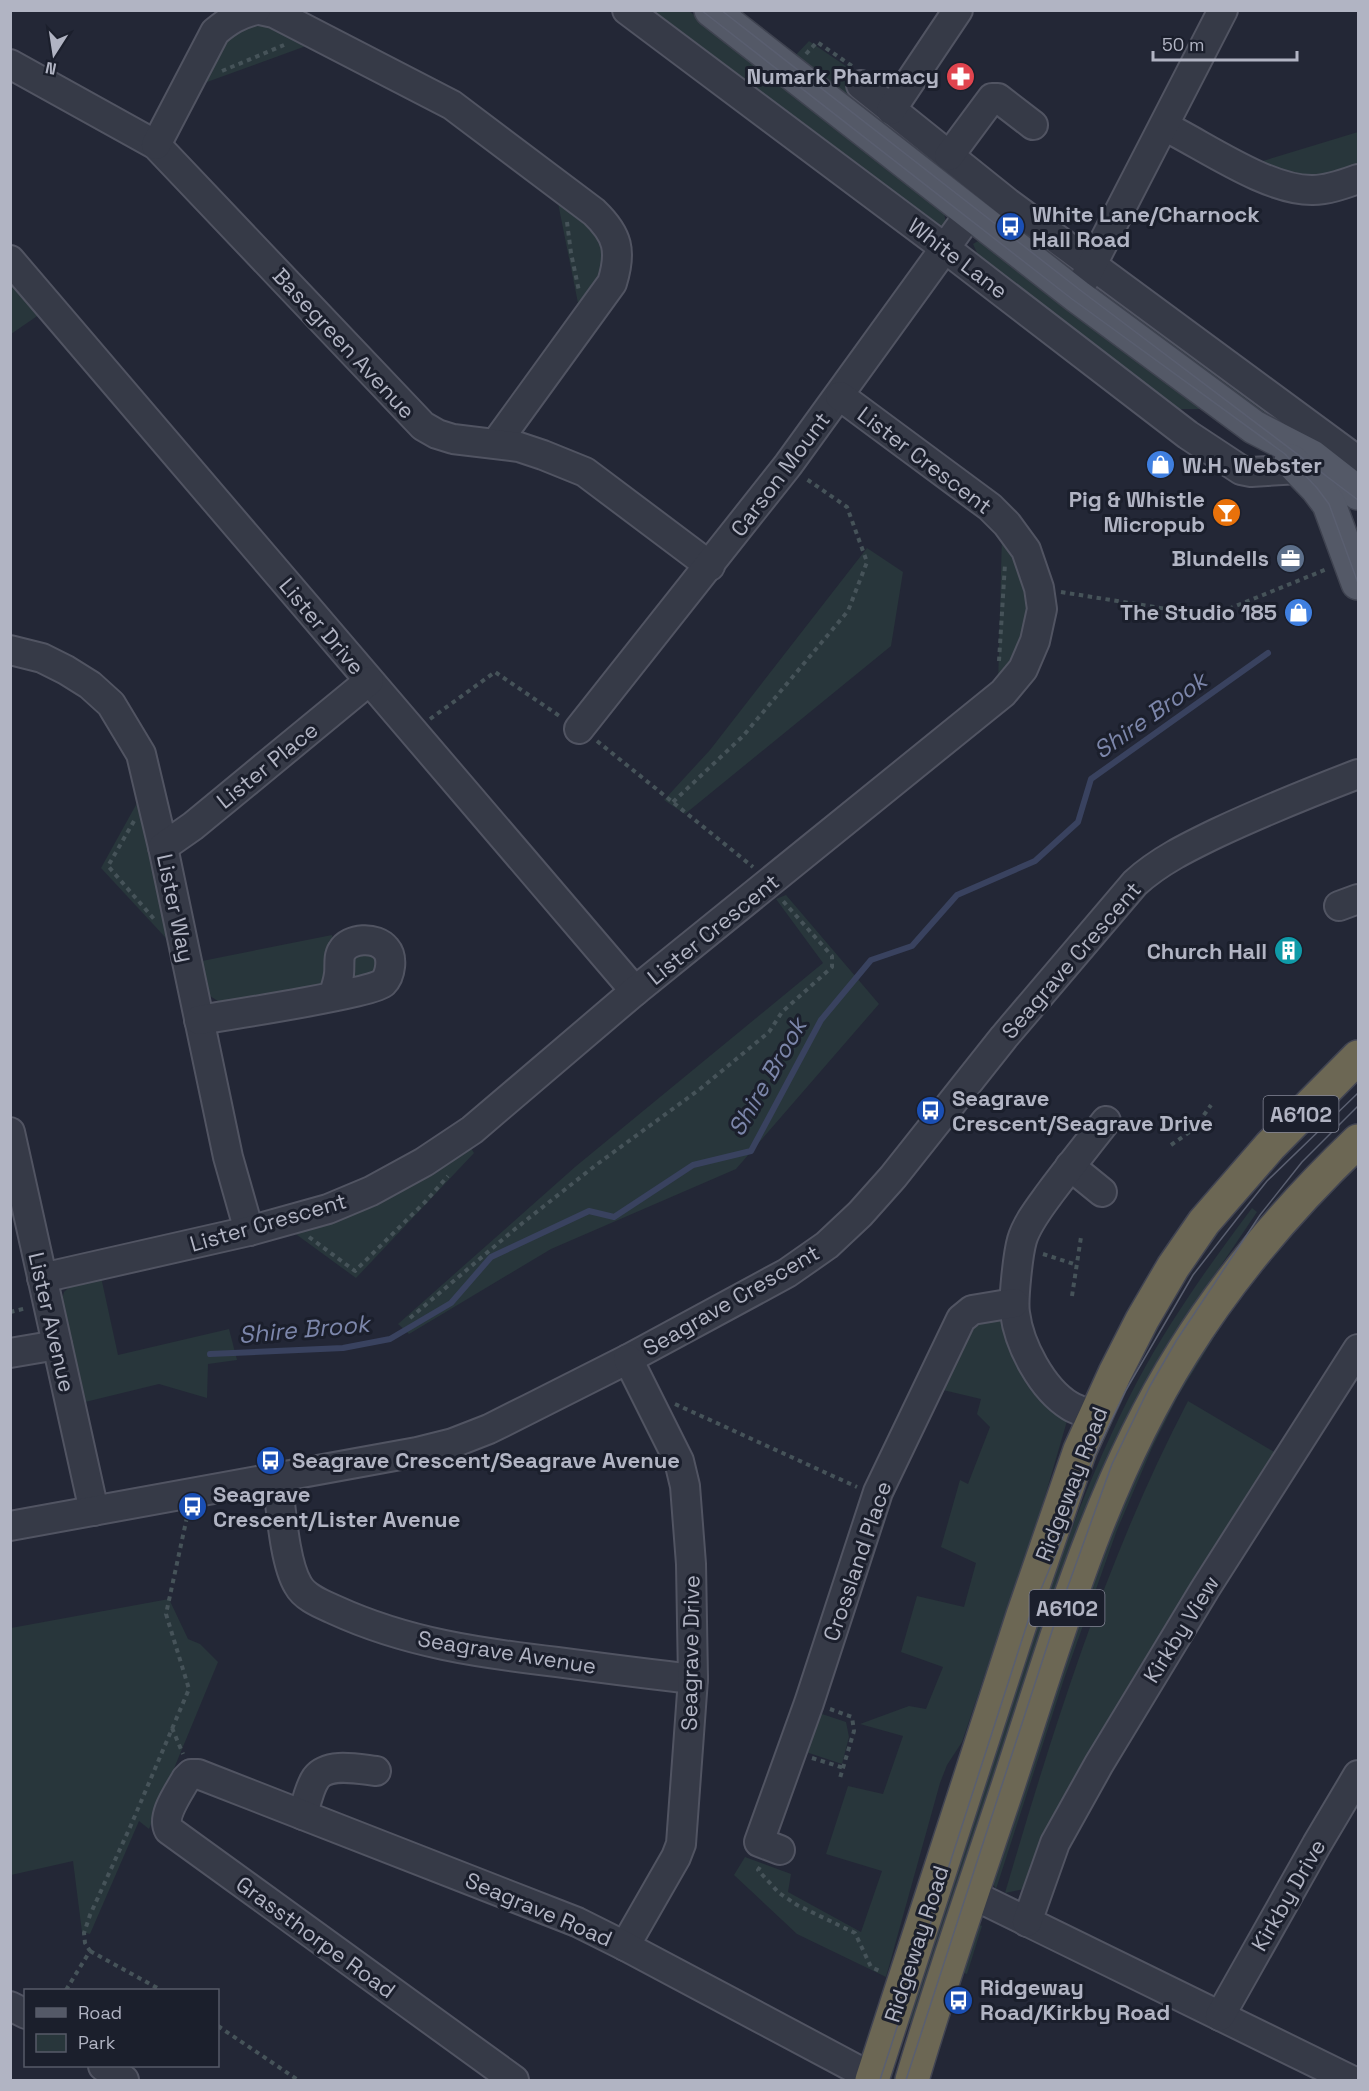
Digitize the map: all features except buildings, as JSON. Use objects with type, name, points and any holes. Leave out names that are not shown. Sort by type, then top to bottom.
[{"type":"highway","name":"Ridgeway Road","points":[[873,2079],[1023,1614],[1080,1450],[1095,1417],[1142,1320],[1173,1267],[1204,1222],[1270,1146],[1359,1057]]},
{"type":"highway","name":"Ridgeway Road","points":[[912,2080],[1060,1626],[1089,1546],[1122,1469],[1156,1398],[1183,1351],[1240,1272],[1281,1222],[1359,1141]]},
{"type":"main road","name":"White Lane","points":[[720,13],[1077,296],[1254,427],[1312,457],[1359,493]]},
{"type":"main road","points":[[1254,427],[1300,469],[1329,504],[1345,575]]},
{"type":"street","points":[[156,145],[215,33],[227,21],[258,10],[274,13],[452,105],[594,212],[608,225],[616,244],[618,266],[612,283],[496,443]]},
{"type":"street","name":"White Lane","points":[[627,10],[946,249],[1188,435],[1241,470],[1251,472],[1300,469]]},
{"type":"street","points":[[891,110],[958,10]]},
{"type":"street","points":[[1077,296],[1091,264],[1223,10]]},
{"type":"street","name":"Basegreen Avenue","points":[[10,64],[156,145],[423,426],[453,439],[496,443],[543,455],[585,472],[710,566]]},
{"type":"street","points":[[861,79],[891,110],[1008,203],[1359,460]]},
{"type":"street","points":[[949,156],[992,98],[998,98],[1033,125]]},
{"type":"street","points":[[1164,126],[1268,181],[1291,188],[1315,190],[1359,179]]},
{"type":"street","name":"Carson Mount","points":[[579,729],[788,465],[971,212]]},
{"type":"street","name":"Lister Drive","points":[[10,260],[636,991]]},
{"type":"street","name":"Lister Crescent","points":[[42,1278],[249,1231],[328,1209],[371,1191],[424,1162],[472,1130],[636,991],[1003,693],[1023,669],[1035,641],[1042,609],[1039,588],[1026,550],[1007,524],[990,507],[840,396]]},
{"type":"street","name":"Lister Way","points":[[10,650],[42,658],[90,685],[111,704],[141,754],[163,847],[228,1157],[249,1231]]},
{"type":"street","name":"Lister Place","points":[[163,847],[193,826],[369,681]]},
{"type":"street","name":"Seagrave Crescent","points":[[10,1526],[417,1452],[453,1443],[489,1429],[628,1359],[787,1273],[827,1245],[860,1214],[893,1177],[1004,1037],[1135,883],[1150,869],[1171,856],[1273,807],[1359,774]]},
{"type":"street","points":[[199,1020],[333,996]]},
{"type":"street","points":[[1095,1417],[1070,1406],[1042,1378],[1027,1354],[1015,1316],[1014,1303],[1022,1240],[1037,1212],[1106,1121]]},
{"type":"street","name":"Lister Avenue","points":[[10,1132],[94,1511]]},
{"type":"street","points":[[1070,1166],[1102,1192]]},
{"type":"street","name":"Crossland Place","points":[[780,1850],[759,1842],[809,1702],[878,1492],[961,1318],[972,1310],[1014,1303]]},
{"type":"street","points":[[10,1353],[57,1345]]},
{"type":"street","name":"Kirkby View","points":[[1027,1922],[1055,1844],[1099,1764],[1205,1589],[1359,1349]]},
{"type":"street","name":"Seagrave Drive","points":[[625,1946],[676,1857],[681,1844],[693,1679],[691,1564],[685,1486],[679,1461],[628,1359]]},
{"type":"street","name":"Seagrave Avenue","points":[[277,1478],[290,1567],[299,1587],[312,1599],[398,1634],[440,1645],[487,1654],[693,1679]]},
{"type":"street","points":[[303,1815],[316,1778],[325,1771],[338,1768],[376,1771]]},
{"type":"street","name":"Seagrave Road","points":[[191,1774],[198,1774],[577,1922],[873,2079]]},
{"type":"street","name":"Grassthorpe Road","points":[[191,1774],[186,1779],[167,1817],[166,1825],[169,1830],[514,2080]]},
{"type":"street","name":"Kirkby Drive","points":[[1220,2016],[1317,1844],[1359,1775]]},
{"type":"street","points":[[973,1895],[1351,2080]]},
{"type":"street","points":[[10,2006],[24,2013]]},
{"type":"street","points":[[104,2067],[124,2080]]},
{"type":"path","points":[[221,71],[313,33]]},
{"type":"path","points":[[802,59],[817,42],[861,79]]},
{"type":"path","points":[[563,188],[571,253],[585,320]]},
{"type":"path","points":[[673,802],[743,736],[848,611],[867,562],[847,507],[788,465]]},
{"type":"path","points":[[1003,693],[999,672],[1007,524]]},
{"type":"path","points":[[1039,588],[1211,616],[1345,575]]},
{"type":"path","points":[[410,1318],[524,1222],[769,1032],[782,1012],[832,967],[832,956],[786,905],[771,881],[607,748],[495,672],[412,731]]},
{"type":"path","points":[[150,792],[108,866],[154,919]]},
{"type":"path","points":[[1171,1145],[1194,1129],[1211,1105]]},
{"type":"path","points":[[286,1221],[355,1271],[450,1174]]},
{"type":"path","points":[[1072,1296],[1081,1237]]},
{"type":"path","points":[[1021,1247],[1077,1265]]},
{"type":"path","points":[[644,1391],[692,1410],[858,1487]]},
{"type":"path","points":[[159,1989],[90,1951],[85,1943],[84,1933],[189,1689],[166,1614],[193,1492]]},
{"type":"path","points":[[809,1702],[852,1717],[854,1731],[840,1778]]},
{"type":"path","points":[[172,1728],[191,1774]]},
{"type":"path","points":[[791,1753],[844,1768]]},
{"type":"path","points":[[758,1870],[778,1893],[855,1933],[871,1967],[888,1975]]},
{"type":"path","points":[[67,1989],[90,1951]]},
{"type":"path","points":[[219,2027],[298,2080]]},
{"type":"green space","points":[[643,11],[689,11],[944,212],[946,224],[943,230]]},
{"type":"green space","points":[[258,22],[317,42],[196,86],[226,34]]},
{"type":"green space","points":[[809,41],[856,73],[847,87],[1031,228],[1070,263],[1061,268],[792,59]]},
{"type":"green space","points":[[1358,132],[1358,169],[1313,182],[1256,163]]},
{"type":"green space","points":[[557,198],[601,233],[608,264],[580,313]]},
{"type":"green space","points":[[978,241],[983,242],[1203,409],[1164,409],[981,262],[973,244]]},
{"type":"green space","points":[[10,274],[43,312],[11,334],[10,334]]},
{"type":"green space","points":[[1111,293],[1337,458],[1279,429],[1117,309],[1108,296]]},
{"type":"green space","points":[[1002,534],[1032,591],[1026,649],[998,686]]},
{"type":"green space","points":[[867,548],[903,572],[891,646],[685,814],[664,800],[710,750]]},
{"type":"green space","points":[[142,794],[178,951],[101,868]]},
{"type":"green space","points":[[786,895],[879,1004],[736,1169],[551,1249],[409,1334],[398,1324],[575,1167],[823,963],[776,899]]},
{"type":"green space","points":[[332,935],[335,945],[323,985],[223,1004],[205,993],[197,962]]},
{"type":"green space","points":[[354,954],[371,954],[377,960],[378,977],[350,978]]},
{"type":"green space","points":[[467,1142],[474,1153],[356,1278],[293,1232]]},
{"type":"green space","points":[[1252,1208],[1257,1212],[1174,1335],[1145,1387],[916,2026],[906,2022],[1036,1628],[1099,1462],[1137,1382],[1163,1337],[1206,1271]]},
{"type":"green space","points":[[101,1277],[118,1355],[229,1329],[237,1360],[208,1364],[207,1398],[159,1384],[81,1403],[60,1308],[64,1292],[75,1282]]},
{"type":"green space","points":[[995,1305],[1029,1379],[1067,1421],[1044,1500],[962,1742],[947,1765],[940,1783],[886,1977],[797,1934],[734,1875],[745,1857],[791,1874],[788,1892],[861,1932],[882,1871],[826,1854],[848,1786],[883,1794],[903,1736],[860,1724],[909,1706],[926,1709],[943,1667],[901,1652],[917,1596],[964,1607],[976,1563],[941,1547],[960,1480],[968,1484],[990,1427],[977,1414],[981,1399],[943,1390],[970,1317]]},
{"type":"green space","points":[[1234,1305],[1178,1396],[1152,1448],[1117,1530],[1064,1679],[996,1889],[991,1880],[1085,1589],[1172,1392]]},
{"type":"green space","points":[[1188,1401],[1276,1453],[1024,1889],[1005,1893],[1084,1642],[1132,1520]]},
{"type":"green space","points":[[169,1599],[188,1639],[200,1644],[218,1662],[149,1829],[139,1821],[90,1934],[82,1932],[73,1861],[11,1875],[11,1628]]},
{"type":"green space","points":[[816,1712],[846,1722],[849,1737],[842,1764],[803,1751]]},
{"type":"green space","points":[[975,1923],[982,1926],[967,1974],[964,1973],[969,1938]]},
{"type":"waterway","name":"Shire Brook","points":[[210,1354],[343,1348],[390,1339],[451,1303],[491,1257],[589,1211],[614,1217],[693,1165],[751,1151],[821,1020],[871,960],[912,946],[957,895],[1035,861],[1078,822],[1091,779],[1268,653]]},
{"type":"tram line","points":[[701,10],[1072,299],[1285,454],[1329,504],[1358,583]]},
{"type":"tram line","points":[[721,10],[1080,290],[1358,500]]},
{"type":"tram line","points":[[880,2080],[1030,1615],[1093,1458],[1126,1390],[1193,1275],[1267,1181],[1358,1093]]},
{"type":"tram line","points":[[906,2080],[1054,1625],[1112,1464],[1150,1386],[1176,1341],[1260,1215],[1302,1162],[1358,1106]]},
{"type":"place","name":"Numark Pharmacy","points":[[960,76]]},
{"type":"place","name":"White Lane/Charnock Hall Road","points":[[1011,227]]},
{"type":"place","name":"W.H. Webster","points":[[1161,465]]},
{"type":"place","name":"Pig & Whistle Micropub","points":[[1226,512]]},
{"type":"place","name":"Blundells","points":[[1290,558]]},
{"type":"place","name":"The Studio 185","points":[[1298,612]]},
{"type":"place","name":"Church Hall","points":[[1288,951]]},
{"type":"place","name":"Seagrave Crescent/Seagrave Drive","points":[[931,1111]]},
{"type":"place","name":"Seagrave Crescent/Seagrave Avenue","points":[[271,1460]]},
{"type":"place","name":"Seagrave Crescent/Lister Avenue","points":[[192,1507]]},
{"type":"place","name":"Ridgeway Road/Kirkby Road","points":[[959,2000]]}]
